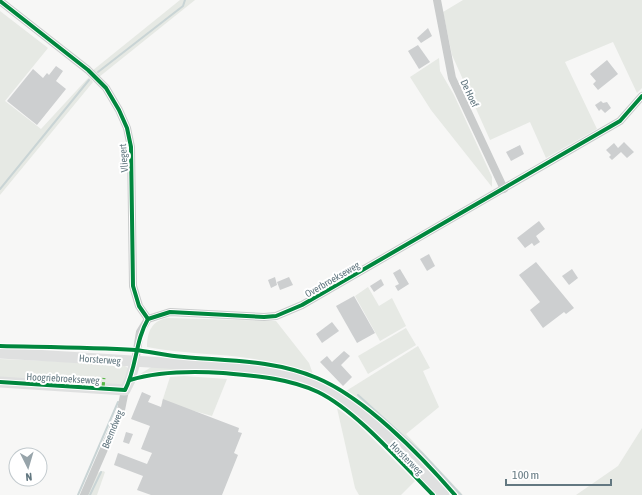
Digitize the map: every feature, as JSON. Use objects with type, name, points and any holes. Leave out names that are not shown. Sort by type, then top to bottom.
[{"type":"street","name":"De Hoef","points":[[437,0],[452,78],[504,189]]},
{"type":"street","name":"Vliegert","points":[[0,1],[88,70],[106,88],[119,110],[127,128],[131,147],[133,286],[139,306],[148,319]]},
{"type":"street","name":"Overbroekseweg","points":[[148,319],[170,312],[264,317],[285,313],[302,305],[620,121],[642,96]]},
{"type":"street","points":[[134,362],[140,332],[148,319]]},
{"type":"street","name":"Horsterweg","points":[[0,353],[256,369],[288,375],[318,385],[346,402],[377,427],[444,495]]},
{"type":"street","name":"Beemdweg","points":[[84,495],[121,410],[124,390],[130,380],[134,362]]},
{"type":"street","name":"Hoogriebroekseweg","points":[[0,382],[124,390]]},
{"type":"shaded area","points":[[180,0],[195,0],[99,77],[92,71]]},
{"type":"shaded area","points":[[463,0],[642,0],[642,88],[637,93],[613,42],[565,62],[597,129],[546,158],[530,122],[490,140],[452,55],[443,12]]},
{"type":"shaded area","points":[[0,11],[48,48],[5,101],[41,129],[89,77],[93,82],[0,195]]},
{"type":"shaded area","points":[[439,58],[440,71],[454,95],[492,177],[492,187],[431,110],[410,77]]},
{"type":"shaded area","points":[[368,287],[379,306],[392,298],[406,326],[380,341],[355,296]]},
{"type":"shaded area","points":[[168,318],[276,321],[309,363],[313,374],[284,365],[254,359],[147,347],[149,332],[154,324]]},
{"type":"shaded area","points":[[406,328],[416,345],[368,374],[358,356]]},
{"type":"shaded area","points":[[418,346],[430,368],[423,371],[439,407],[406,434],[463,495],[457,495],[387,424],[346,391]]},
{"type":"shaded area","points":[[0,359],[122,364],[128,368],[129,373],[122,385],[0,378]]},
{"type":"shaded area","points":[[153,366],[231,371],[231,373],[188,370],[137,376]]},
{"type":"shaded area","points":[[184,376],[227,379],[212,416],[162,402],[170,377]]},
{"type":"shaded area","points":[[337,408],[357,423],[415,481],[401,495],[359,495],[355,488]]},
{"type":"shaded area","points":[[642,428],[642,495],[576,495],[618,466]]},
{"type":"shaded area","points":[[103,471],[105,472],[97,495],[87,495],[97,473]]},
{"type":"building","points":[[428,28],[432,36],[421,43],[417,38]]},
{"type":"building","points":[[418,45],[430,62],[419,69],[408,51]]},
{"type":"building","points":[[607,60],[618,74],[598,90],[593,84],[596,81],[590,74]]},
{"type":"building","points":[[56,66],[63,71],[56,81],[66,89],[37,125],[7,101],[33,69],[43,78],[47,73],[49,75]]},
{"type":"building","points":[[601,101],[603,103],[607,102],[611,108],[605,113],[601,109],[599,111],[595,105]]},
{"type":"building","points":[[624,142],[634,152],[627,158],[621,152],[612,160],[609,157],[611,155],[606,150],[614,143],[618,148]]},
{"type":"building","points":[[520,145],[524,154],[511,161],[506,152]]},
{"type":"building","points":[[539,221],[545,229],[536,236],[540,242],[534,246],[532,243],[525,248],[517,238]]},
{"type":"building","points":[[429,254],[435,266],[427,271],[420,259]]},
{"type":"building","points":[[536,262],[574,308],[566,314],[564,312],[543,328],[530,310],[540,302],[519,275]]},
{"type":"building","points":[[400,269],[409,284],[398,291],[395,286],[399,284],[393,273]]},
{"type":"building","points":[[572,269],[578,278],[569,285],[562,276]]},
{"type":"building","points":[[275,277],[277,285],[271,288],[268,280]]},
{"type":"building","points":[[289,277],[293,285],[280,290],[277,282]]},
{"type":"building","points":[[381,279],[384,285],[374,292],[370,286]]},
{"type":"building","points":[[354,296],[375,333],[357,343],[336,306]]},
{"type":"building","points":[[332,322],[339,331],[322,343],[316,334]]},
{"type":"building","points":[[344,351],[350,356],[341,365],[352,377],[343,386],[320,362],[327,356],[332,362]]},
{"type":"building","points":[[142,392],[151,396],[148,402],[161,407],[163,399],[239,428],[238,432],[242,433],[234,453],[238,455],[222,495],[151,495],[137,490],[143,476],[114,465],[118,453],[147,464],[152,453],[141,449],[150,426],[131,419]]},
{"type":"building","points":[[126,432],[133,434],[129,444],[123,442]]},
{"type":"waterway","points":[[98,72],[183,6],[185,0]]},
{"type":"waterway","points":[[0,189],[89,80]]},
{"type":"waterway","points":[[358,395],[422,453],[461,495]]},
{"type":"waterway","points":[[78,495],[118,402]]},
{"type":"waterway","points":[[90,495],[101,472]]},
{"type":"marked path","points":[[103,388],[104,378]]},
{"type":"cycle path","points":[[0,1],[88,70],[106,88],[119,110],[127,128],[131,147],[133,286],[139,306],[148,319]]},
{"type":"cycle path","points":[[0,382],[125,390],[132,372],[141,336],[148,319],[170,312],[264,317],[276,316],[302,305],[620,121],[642,96]]},
{"type":"cycle path","points":[[0,346],[136,350],[178,356],[268,364],[301,372],[335,387],[354,399],[373,414],[409,446],[455,495]]},
{"type":"cycle path","points":[[130,380],[164,373],[211,372],[271,378],[307,387],[333,401],[348,412],[378,439],[433,495]]}]
